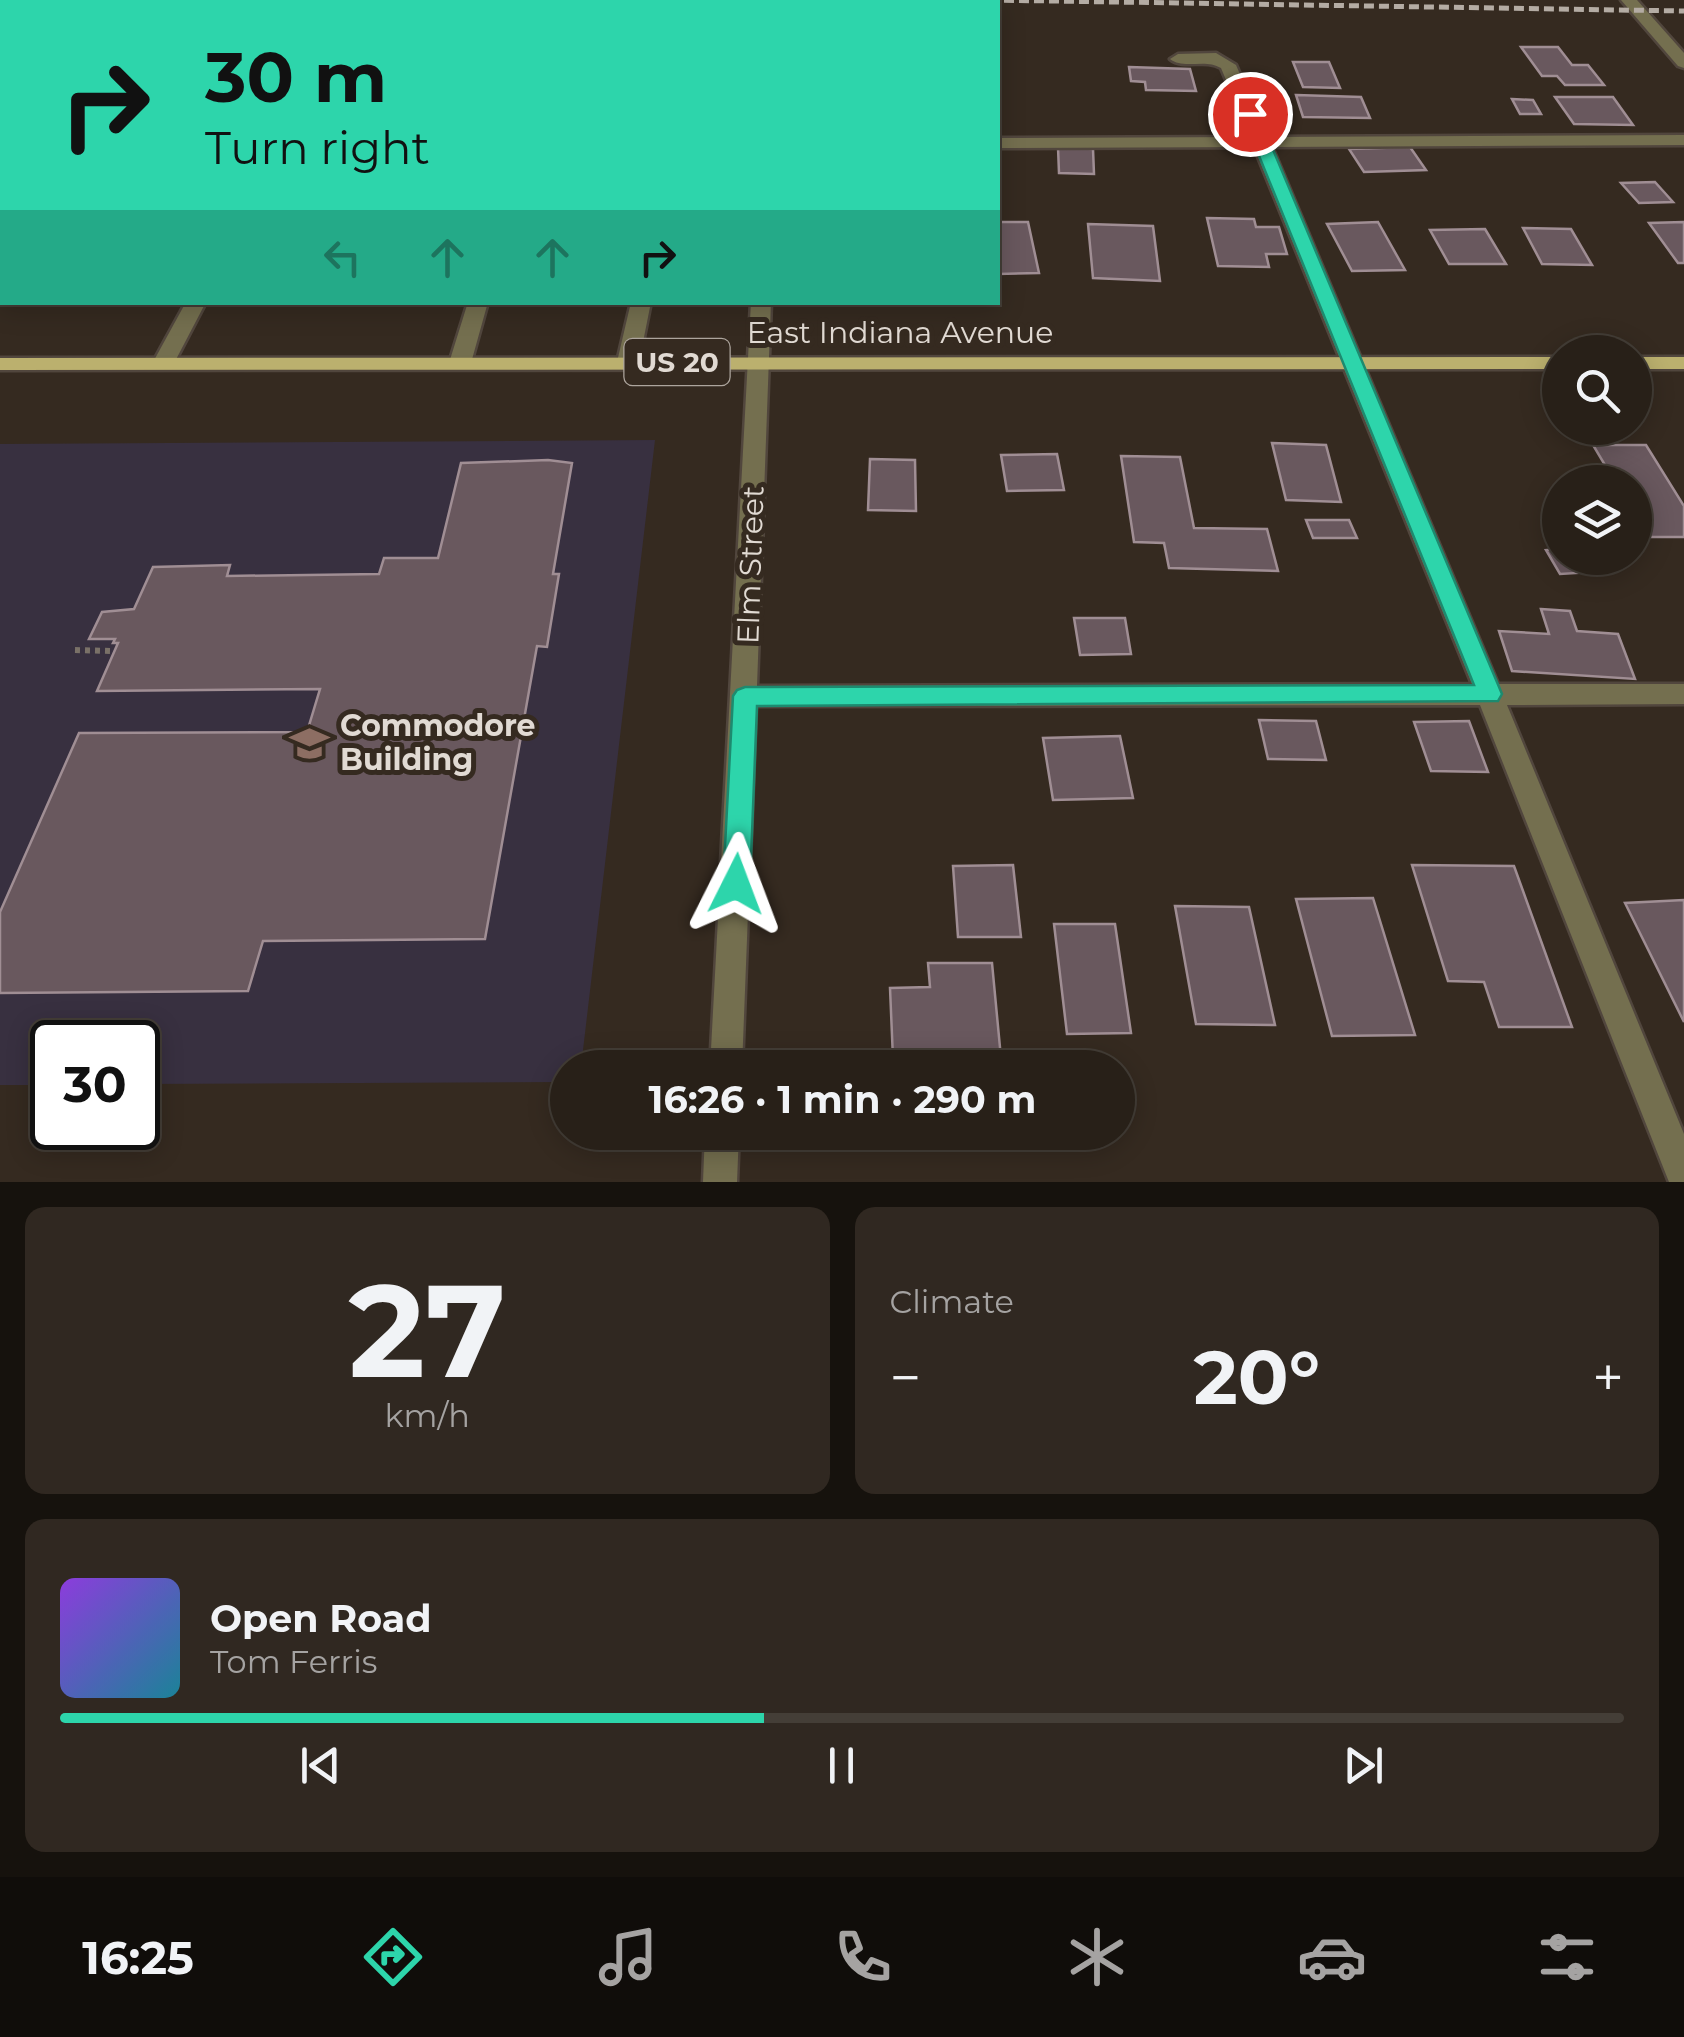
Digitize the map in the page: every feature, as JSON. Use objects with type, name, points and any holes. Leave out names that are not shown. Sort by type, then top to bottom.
[{"type":"main road","name":"East Indiana Avenue","points":[[0,364],[1542,363]]},
{"type":"main road","points":[[1652,363],[1682,364]]},
{"type":"street","points":[[1629,0],[1684,63]]},
{"type":"street","points":[[1178,58],[1216,58],[1226,63],[1262,139],[1684,1176]]},
{"type":"street","points":[[1000,143],[1684,140]]},
{"type":"street","points":[[163,364],[194,305]]},
{"type":"street","points":[[460,363],[477,305]]},
{"type":"street","points":[[628,362],[640,305]]},
{"type":"street","name":"Elm Street","points":[[727,1050],[761,305]]},
{"type":"street","points":[[745,696],[1684,694]]},
{"type":"street","points":[[720,1182],[721,1150]]},
{"type":"path","points":[[75,650],[114,651]]},
{"type":"shaded area","name":"Commodore Building","points":[[655,440],[583,1050],[550,1050],[550,1082],[160,1084],[160,1020],[30,1020],[30,1085],[0,1085],[0,444]]},
{"type":"building","points":[[1521,47],[1558,47],[1572,65],[1588,65],[1604,85],[1565,85],[1557,76],[1542,76]]},
{"type":"building","points":[[1293,62],[1329,62],[1340,88],[1303,87]]},
{"type":"building","points":[[1129,67],[1190,69],[1196,91],[1146,90],[1145,82],[1131,81]]},
{"type":"building","points":[[1296,95],[1361,97],[1370,118],[1303,117]]},
{"type":"building","points":[[1555,97],[1613,97],[1633,125],[1574,124]]},
{"type":"building","points":[[1512,99],[1533,100],[1541,114],[1520,114]]},
{"type":"building","points":[[1058,147],[1093,149],[1094,174],[1059,173]]},
{"type":"building","points":[[1410,147],[1426,170],[1364,172],[1349,149]]},
{"type":"building","points":[[1655,182],[1673,202],[1639,203],[1621,183]]},
{"type":"building","points":[[1207,218],[1254,219],[1256,227],[1279,227],[1287,254],[1266,254],[1269,267],[1218,266]]},
{"type":"building","points":[[1000,222],[1028,222],[1039,273],[1000,274]]},
{"type":"building","points":[[1378,222],[1405,270],[1352,271],[1327,224]]},
{"type":"building","points":[[1684,222],[1684,263],[1678,263],[1649,223]]},
{"type":"building","points":[[1088,224],[1153,226],[1160,281],[1093,278]]},
{"type":"building","points":[[1523,228],[1571,229],[1592,265],[1542,264]]},
{"type":"building","points":[[1485,229],[1506,264],[1449,264],[1430,230]]},
{"type":"building","points":[[1272,443],[1326,445],[1341,502],[1286,500]]},
{"type":"building","points":[[1593,445],[1646,445],[1684,506],[1684,537],[1652,537],[1652,465],[1605,465]]},
{"type":"building","points":[[1057,454],[1064,490],[1007,491],[1001,455]]},
{"type":"building","points":[[1121,456],[1180,457],[1194,528],[1267,529],[1278,571],[1169,568],[1164,543],[1134,542]]},
{"type":"building","points":[[870,459],[915,460],[916,511],[868,510]]},
{"type":"building","name":"Commodore Building","points":[[461,463],[572,463],[553,574],[559,574],[547,647],[537,646],[485,939],[263,941],[248,991],[0,993],[0,912],[79,733],[307,732],[320,689],[97,691],[118,643],[113,643],[115,639],[89,639],[102,612],[134,609],[153,567],[230,565],[227,576],[379,574],[384,558],[438,558]]},
{"type":"building","points":[[1306,520],[1349,520],[1357,538],[1313,538]]},
{"type":"building","points":[[1541,609],[1570,611],[1577,631],[1618,634],[1635,679],[1512,671],[1499,631],[1549,634]]},
{"type":"building","points":[[1074,618],[1125,618],[1131,654],[1080,655]]},
{"type":"building","points":[[1259,720],[1316,721],[1326,760],[1268,759]]},
{"type":"building","points":[[1469,721],[1488,772],[1431,771],[1414,722]]},
{"type":"building","points":[[1120,736],[1133,798],[1053,800],[1043,738]]},
{"type":"building","points":[[1013,865],[1021,937],[958,937],[953,866]]},
{"type":"building","points":[[1412,865],[1514,866],[1572,1027],[1499,1027],[1484,982],[1448,981]]},
{"type":"building","points":[[1373,898],[1415,1035],[1332,1036],[1296,899]]},
{"type":"building","points":[[1684,900],[1684,1022],[1625,903]]},
{"type":"building","points":[[1175,906],[1249,907],[1275,1025],[1196,1024]]},
{"type":"building","points":[[1054,924],[1115,924],[1131,1033],[1067,1034]]},
{"type":"building","points":[[928,963],[992,963],[1000,1050],[893,1050],[890,988],[930,987]]},
{"type":"railway","points":[[1000,0],[1684,11]]},
{"type":"place","name":"Commodore Building","points":[[310,743]]},
{"type":"route","points":[[736,884],[745,696],[1490,694],[1250,114]]}]
